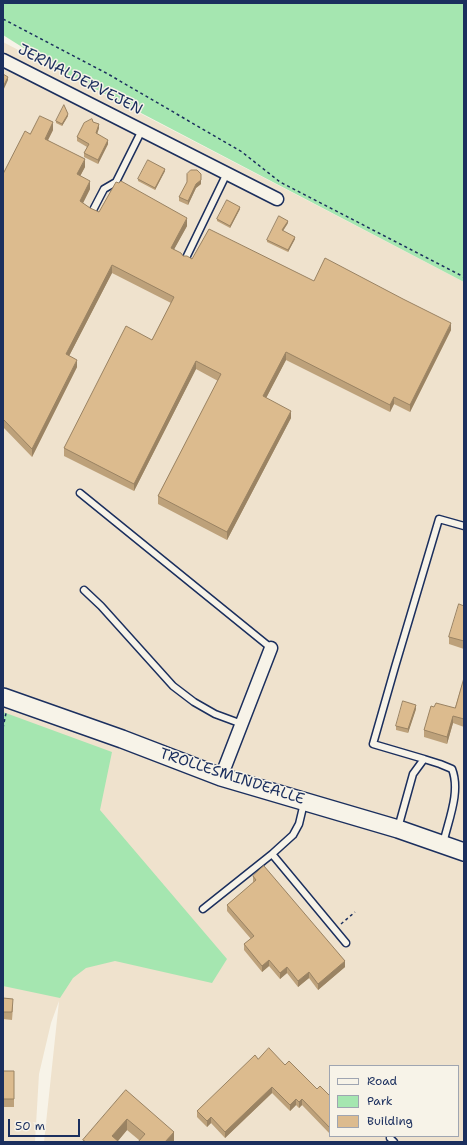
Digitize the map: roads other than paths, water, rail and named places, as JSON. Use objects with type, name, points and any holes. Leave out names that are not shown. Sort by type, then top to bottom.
[{"type":"street","name":"JERNALDERVEJEN","points":[[3,60],[277,199]]},
{"type":"street","points":[[221,777],[271,648]]},
{"type":"street","name":"TROLLESMINDEALLE","points":[[6,698],[122,739],[221,777],[398,829],[464,852]]},
{"type":"lane","name":"JERNALDERVEJEN","points":[[92,212],[104,189],[116,182],[142,130]]},
{"type":"lane","points":[[185,260],[227,173]]},
{"type":"lane","points":[[80,493],[271,648]]},
{"type":"lane","points":[[443,844],[456,792],[455,777],[452,769],[373,744],[439,519],[464,526]]},
{"type":"lane","points":[[84,590],[101,606],[173,686],[194,702],[215,714],[242,724]]},
{"type":"lane","points":[[398,829],[413,774],[424,759]]},
{"type":"lane","points":[[203,909],[272,854],[292,835],[299,824],[304,802]]},
{"type":"lane","points":[[272,854],[346,943]]}]
